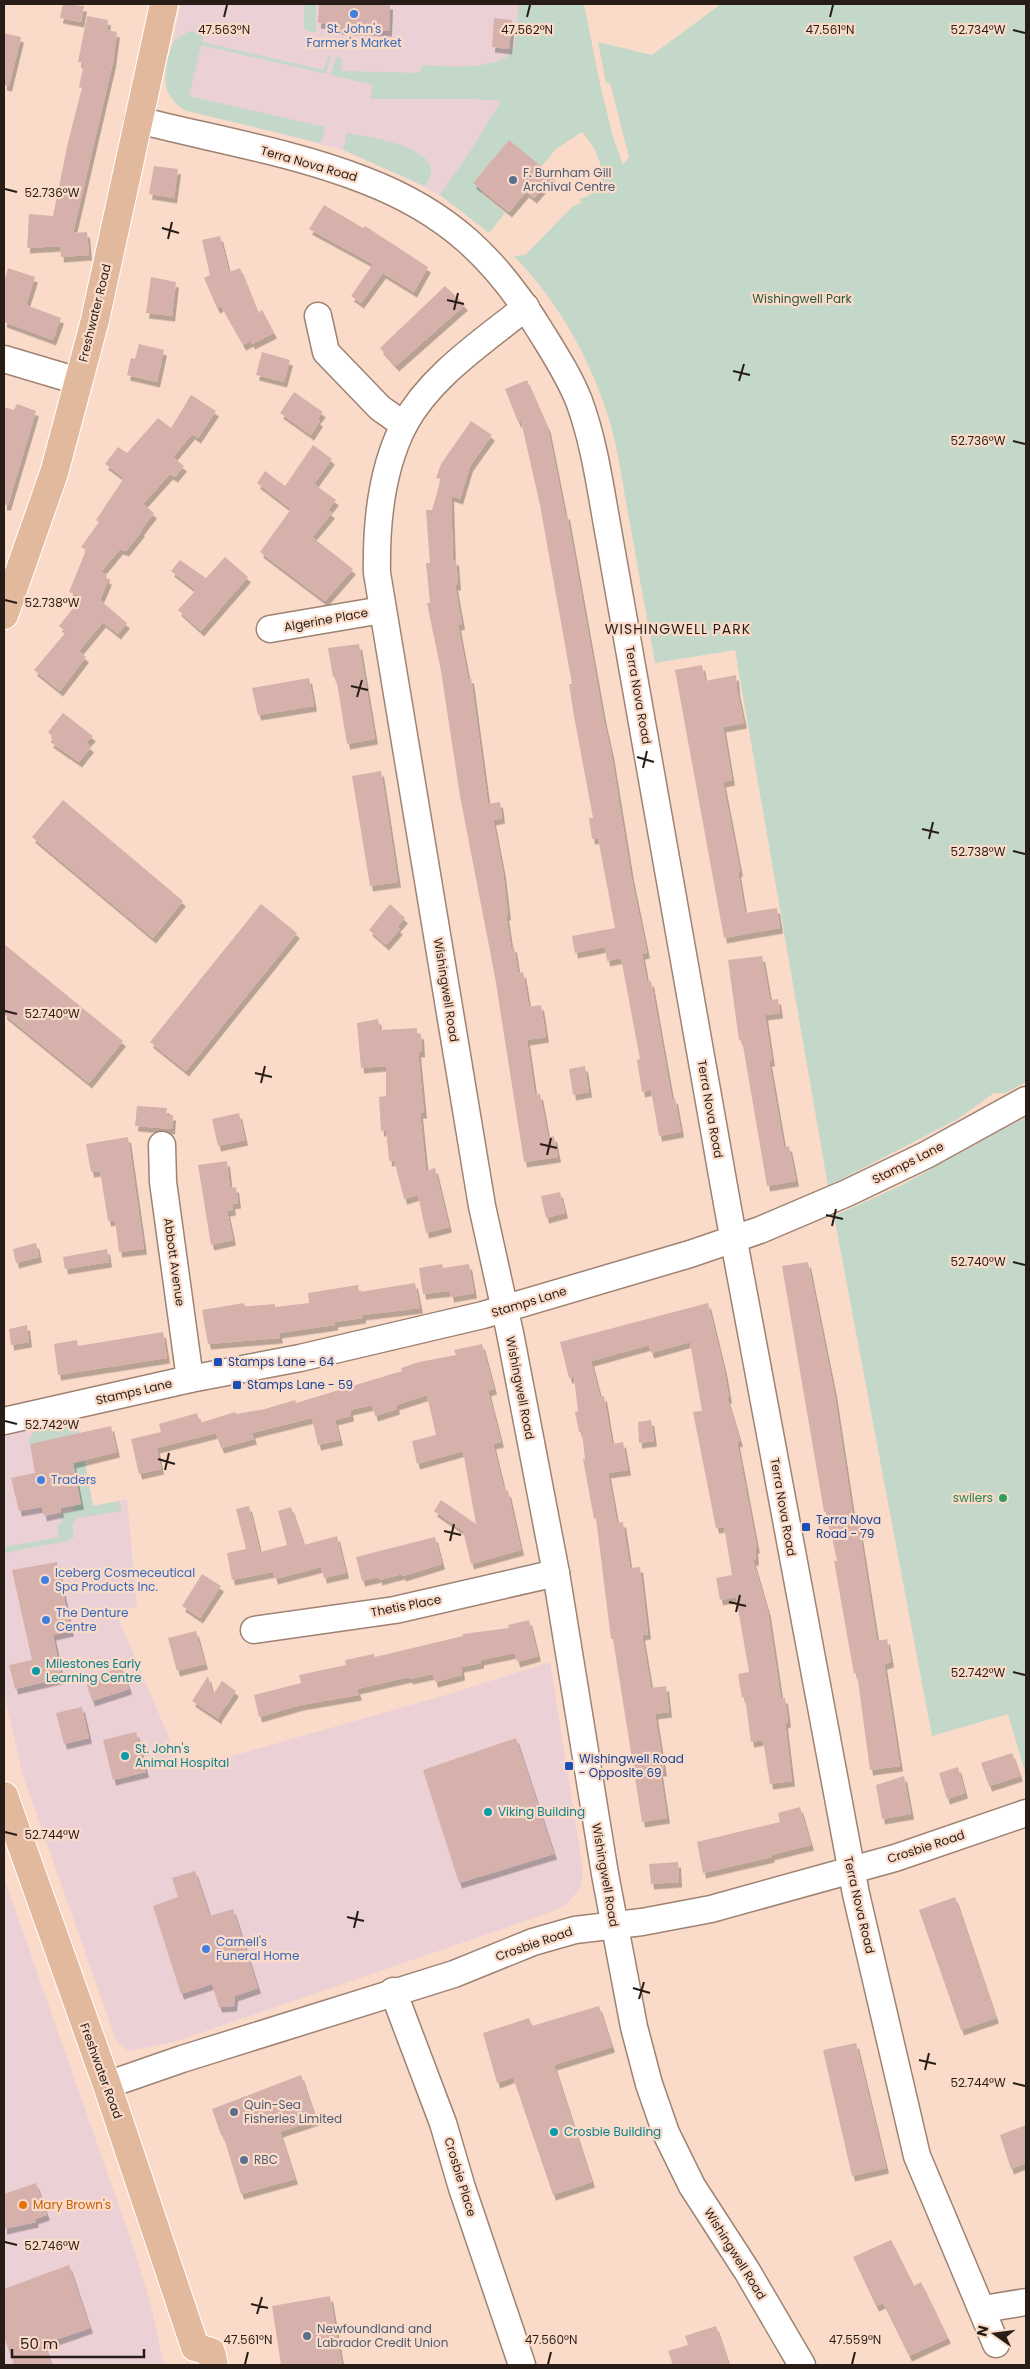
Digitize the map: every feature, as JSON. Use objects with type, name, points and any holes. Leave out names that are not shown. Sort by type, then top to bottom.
[{"type":"main road","name":"Freshwater Road","points":[[4,614],[45,498],[95,320],[164,4]]},
{"type":"main road","name":"Freshwater Road","points":[[4,1796],[107,2085],[197,2359]]},
{"type":"street","name":"Terra Nova Road","points":[[138,120],[327,167],[400,196],[457,232],[499,270],[526,307],[566,373],[578,401],[592,447],[733,1240],[851,1870],[917,2156],[983,2309],[996,2344]]},
{"type":"street","name":"Wishingwell Road","points":[[526,307],[468,353],[434,385],[404,425],[387,474],[376,532],[377,573],[482,1206],[556,1573],[614,1924],[634,2027],[649,2084],[666,2133],[692,2186],[747,2271],[802,2365]]},
{"type":"street","points":[[318,316],[326,352],[380,408],[404,425]]},
{"type":"street","points":[[4,359],[78,381]]},
{"type":"street","name":"Algerine Place","points":[[270,629],[382,610]]},
{"type":"street","name":"Stamps Lane","points":[[4,1421],[190,1379],[300,1358],[504,1310],[733,1240],[804,1212],[880,1178],[1026,1100]]},
{"type":"street","name":"Abbott Avenue","points":[[162,1145],[163,1182],[190,1379]]},
{"type":"street","name":"Thetis Place","points":[[254,1630],[311,1620],[395,1610],[556,1573]]},
{"type":"street","name":"Crosbie Road","points":[[107,2085],[394,1991],[454,1974],[533,1942],[575,1930],[642,1922],[711,1909],[851,1870],[1026,1813]]},
{"type":"street","name":"Crosbie Place","points":[[394,1991],[443,2123],[462,2188],[522,2365]]},
{"type":"street","points":[[983,2309],[1026,2302]]},
{"type":"shaded area","points":[[181,4],[577,4],[445,198],[398,173],[343,150],[181,108],[167,92],[165,76]]},
{"type":"shaded area","points":[[77,1420],[93,1506],[127,1499],[137,1607],[115,1611],[183,1770],[449,1694],[550,1662],[583,1870],[581,1887],[568,1903],[554,1911],[174,2042],[129,2051],[121,2046],[116,2040],[23,1776],[4,1694],[4,1436]]},
{"type":"shaded area","points":[[4,1878],[133,2246],[150,2302],[164,2365],[4,2365]]},
{"type":"green space","points":[[304,4],[316,4],[316,32],[304,29]]},
{"type":"green space","name":"Wishingwell Park","points":[[519,4],[584,4],[600,84],[613,137],[623,165],[629,157],[610,83],[606,83],[598,42],[652,55],[721,4],[1026,4],[1026,1082],[1005,1093],[994,1093],[958,1119],[828,1186],[735,650],[655,663],[617,452],[601,394],[582,351],[558,311],[530,273],[514,256],[525,255],[572,207],[581,203],[580,199],[591,194],[598,187],[601,178],[599,159],[589,140],[582,132],[556,149],[541,167],[509,141],[473,183],[482,191],[481,193],[505,213],[489,233],[440,195],[471,150],[501,101],[472,99],[370,99],[373,85],[331,75],[336,57],[341,57],[341,71],[420,73],[421,65],[472,66],[498,61],[508,56],[514,48]]},
{"type":"green space","points":[[189,31],[204,32],[202,42],[324,70],[328,56],[331,56],[326,74],[201,45],[189,96],[325,127],[321,143],[187,111],[178,105],[168,90],[166,80],[167,61],[174,41]]},
{"type":"green space","points":[[347,133],[372,137],[405,147],[419,154],[429,163],[431,174],[424,186],[343,150]]},
{"type":"green space","points":[[1026,1117],[1026,1775],[1008,1714],[932,1736],[834,1216],[902,1185]]},
{"type":"green space","points":[[77,1420],[93,1506],[119,1501],[122,1511],[77,1518],[72,1524],[74,1537],[67,1541],[4,1553],[4,1547],[59,1537],[57,1525],[62,1523],[61,1513],[74,1511],[73,1505],[80,1504],[62,1437],[30,1445],[29,1440],[36,1429]]},
{"type":"building","points":[[63,4],[84,6],[81,22],[60,18]]},
{"type":"building","name":"St. John's Farmer's Market","points":[[319,4],[390,4],[389,31],[337,29],[337,24],[318,23]]},
{"type":"building","points":[[87,16],[108,20],[107,30],[117,32],[113,62],[73,233],[87,232],[89,255],[61,257],[60,246],[27,248],[29,214],[53,216],[68,142],[82,88],[79,87],[84,63],[78,62]]},
{"type":"building","points":[[494,18],[512,20],[509,49],[492,47]]},
{"type":"building","points":[[4,33],[21,37],[9,86],[4,85]]},
{"type":"building","name":"F. Burnham Gill Archival Centre","points":[[509,140],[553,176],[534,198],[526,192],[509,212],[473,183]]},
{"type":"building","points":[[154,166],[178,169],[174,198],[149,194]]},
{"type":"building","points":[[324,205],[363,228],[365,226],[428,267],[414,292],[383,273],[361,303],[351,296],[373,264],[309,229]]},
{"type":"building","points":[[220,236],[229,272],[240,268],[258,313],[262,310],[274,333],[252,344],[251,341],[243,345],[221,306],[217,308],[204,278],[210,275],[202,240]]},
{"type":"building","points":[[8,268],[35,277],[26,305],[61,318],[53,340],[4,322],[4,282]]},
{"type":"building","points":[[151,277],[176,282],[172,316],[146,313]]},
{"type":"building","points":[[445,286],[465,305],[396,366],[380,348]]},
{"type":"building","points":[[139,344],[164,350],[157,382],[127,375],[131,358],[135,359]]},
{"type":"building","points":[[262,352],[290,360],[284,382],[256,375]]},
{"type":"building","points":[[527,380],[548,428],[565,514],[567,514],[611,752],[631,875],[647,953],[642,954],[647,982],[651,981],[672,1099],[675,1098],[681,1132],[659,1136],[651,1090],[642,1092],[637,1060],[640,1059],[621,958],[607,961],[605,947],[575,953],[572,936],[615,928],[598,838],[592,839],[589,818],[593,818],[574,716],[569,684],[572,684],[540,505],[521,421],[518,422],[505,389]]},
{"type":"building","points":[[294,392],[323,412],[317,419],[320,421],[311,435],[280,413]]},
{"type":"building","points":[[191,395],[216,411],[198,438],[192,434],[173,457],[184,466],[175,477],[170,474],[143,504],[154,513],[142,531],[126,551],[120,549],[101,572],[107,574],[106,578],[109,579],[100,600],[127,623],[118,634],[103,622],[79,651],[86,657],[60,691],[34,670],[66,632],[59,626],[82,597],[69,592],[86,550],[81,547],[99,522],[96,520],[124,478],[105,464],[118,447],[127,453],[158,418],[171,428]]},
{"type":"building","points":[[17,404],[36,411],[8,505],[4,505],[4,407],[14,410]]},
{"type":"building","points":[[471,421],[492,435],[470,466],[460,499],[451,496],[453,560],[456,560],[458,585],[455,585],[462,624],[458,625],[468,678],[471,678],[488,804],[500,802],[502,818],[493,820],[503,872],[508,915],[506,915],[511,947],[514,947],[518,973],[523,972],[529,1007],[541,1005],[546,1037],[527,1040],[535,1095],[540,1094],[548,1137],[554,1136],[558,1157],[524,1162],[495,977],[460,796],[441,671],[427,603],[430,603],[426,563],[430,563],[426,510],[432,510],[441,479],[436,478],[441,464]]},
{"type":"building","points":[[313,445],[332,459],[314,484],[336,500],[328,510],[332,513],[312,537],[353,569],[325,601],[260,552],[291,509],[257,483],[265,471],[285,486]]},
{"type":"building","points":[[225,557],[248,577],[201,631],[178,610],[196,590],[171,571],[180,560],[206,578]]},
{"type":"building","points":[[359,644],[375,739],[347,744],[336,677],[333,677],[328,648]]},
{"type":"building","points":[[702,665],[705,681],[736,675],[744,723],[723,727],[732,780],[723,782],[740,871],[738,872],[745,913],[777,908],[780,928],[724,938],[675,670]]},
{"type":"building","points":[[309,678],[314,706],[258,715],[252,688]]},
{"type":"building","points":[[63,713],[93,736],[86,743],[91,747],[79,762],[50,742],[54,738],[48,732]]},
{"type":"building","points":[[381,771],[398,882],[370,886],[352,776]]},
{"type":"building","points":[[63,800],[183,901],[153,938],[32,837]]},
{"type":"building","points":[[261,904],[297,933],[186,1071],[150,1042]]},
{"type":"building","points":[[390,904],[405,918],[397,927],[400,929],[386,945],[369,930]]},
{"type":"building","points":[[4,944],[123,1041],[89,1083],[4,1014]]},
{"type":"building","points":[[762,956],[770,1000],[778,999],[780,1013],[765,1015],[772,1061],[769,1061],[784,1147],[789,1146],[796,1181],[767,1186],[742,1040],[739,1040],[728,960]]},
{"type":"building","points":[[378,1019],[380,1030],[417,1028],[417,1033],[421,1034],[422,1052],[418,1052],[424,1113],[420,1113],[426,1171],[435,1168],[449,1227],[426,1233],[418,1195],[404,1199],[394,1160],[389,1161],[386,1130],[381,1131],[379,1097],[386,1096],[386,1066],[361,1068],[357,1023]]},
{"type":"building","points":[[585,1066],[589,1092],[573,1095],[569,1069]]},
{"type":"building","points":[[137,1106],[167,1108],[166,1115],[173,1115],[172,1129],[135,1126]]},
{"type":"building","points":[[239,1113],[245,1140],[218,1146],[212,1119]]},
{"type":"building","points":[[128,1137],[144,1249],[119,1252],[115,1220],[108,1221],[100,1171],[91,1172],[86,1144]]},
{"type":"building","points":[[227,1161],[230,1188],[236,1187],[238,1203],[232,1204],[233,1210],[227,1211],[233,1240],[211,1245],[198,1165]]},
{"type":"building","points":[[560,1192],[565,1213],[546,1218],[541,1196]]},
{"type":"building","points":[[36,1243],[39,1257],[16,1263],[13,1249]]},
{"type":"building","points":[[107,1249],[109,1262],[65,1269],[63,1257]]},
{"type":"building","points":[[808,1262],[834,1391],[853,1516],[857,1515],[877,1641],[887,1639],[891,1662],[884,1664],[900,1766],[870,1770],[857,1673],[854,1674],[834,1561],[837,1561],[832,1537],[830,1536],[827,1512],[824,1512],[782,1266]]},
{"type":"building","points":[[442,1264],[443,1268],[469,1264],[474,1293],[451,1297],[450,1291],[423,1294],[419,1268]]},
{"type":"building","points":[[415,1283],[420,1308],[363,1315],[363,1318],[335,1322],[335,1325],[279,1333],[280,1338],[208,1344],[202,1310],[244,1303],[245,1306],[275,1304],[275,1307],[309,1303],[308,1293],[358,1285],[359,1292]]},
{"type":"building","points":[[708,1303],[724,1369],[729,1398],[727,1398],[740,1441],[737,1442],[757,1548],[755,1548],[756,1560],[753,1560],[768,1612],[781,1699],[785,1698],[788,1722],[785,1723],[792,1781],[770,1784],[763,1740],[751,1742],[745,1697],[742,1698],[738,1674],[749,1672],[736,1597],[720,1600],[716,1578],[732,1575],[724,1527],[716,1528],[693,1412],[702,1411],[690,1342],[651,1353],[649,1345],[591,1361],[600,1396],[604,1396],[612,1444],[623,1442],[628,1470],[608,1473],[617,1523],[623,1522],[630,1568],[640,1567],[648,1634],[642,1635],[651,1688],[666,1686],[669,1712],[655,1714],[664,1771],[660,1771],[667,1818],[642,1822],[613,1639],[611,1639],[596,1518],[594,1519],[583,1459],[585,1459],[582,1432],[579,1432],[575,1412],[578,1411],[574,1377],[569,1378],[560,1342]]},
{"type":"building","points":[[27,1325],[29,1342],[11,1345],[9,1329]]},
{"type":"building","points":[[163,1332],[167,1358],[58,1375],[54,1344],[77,1340],[78,1346]]},
{"type":"building","points":[[482,1344],[494,1389],[488,1391],[501,1442],[493,1444],[503,1485],[505,1485],[506,1492],[508,1491],[521,1550],[471,1564],[463,1531],[434,1511],[441,1500],[476,1524],[463,1451],[417,1464],[412,1441],[436,1435],[427,1395],[396,1405],[397,1409],[375,1416],[372,1405],[350,1410],[351,1416],[335,1420],[340,1440],[318,1445],[312,1418],[252,1433],[254,1439],[221,1448],[216,1433],[157,1448],[161,1469],[139,1474],[131,1439],[161,1432],[159,1424],[197,1413],[200,1423],[235,1412],[236,1414],[265,1409],[295,1400],[296,1403],[402,1371],[401,1368],[419,1362],[456,1355],[454,1350]]},
{"type":"building","points":[[651,1420],[654,1441],[639,1443],[638,1422]]},
{"type":"building","name":"Traders","points":[[111,1426],[117,1452],[73,1463],[81,1504],[60,1508],[61,1512],[44,1516],[42,1507],[19,1511],[11,1478],[35,1473],[30,1444]]},
{"type":"building","points":[[249,1506],[260,1552],[287,1545],[278,1511],[291,1507],[304,1545],[337,1536],[346,1573],[324,1578],[321,1567],[275,1579],[273,1572],[232,1580],[227,1553],[246,1549],[236,1509]]},
{"type":"building","points":[[435,1537],[442,1564],[403,1576],[402,1574],[379,1580],[379,1577],[362,1581],[356,1557]]},
{"type":"building","points":[[57,1562],[71,1631],[53,1635],[62,1678],[15,1689],[9,1665],[32,1660],[12,1570]]},
{"type":"building","points":[[202,1574],[221,1586],[200,1618],[182,1606]]},
{"type":"building","points":[[529,1620],[538,1656],[517,1662],[515,1653],[481,1660],[481,1663],[461,1667],[462,1675],[435,1682],[433,1674],[410,1679],[409,1677],[357,1689],[359,1695],[301,1705],[259,1717],[254,1695],[301,1683],[299,1675],[346,1665],[345,1660],[374,1654],[375,1657],[463,1636],[463,1634],[509,1628],[508,1625]]},
{"type":"building","points":[[196,1631],[205,1664],[177,1671],[168,1638]]},
{"type":"building","points":[[122,1667],[129,1689],[92,1701],[85,1679]]},
{"type":"building","points":[[208,1676],[213,1695],[222,1681],[236,1691],[219,1716],[219,1719],[192,1701]]},
{"type":"building","points":[[82,1707],[89,1738],[64,1744],[56,1713]]},
{"type":"building","name":"St. John's Animal Hospital","points":[[136,1732],[146,1772],[113,1780],[103,1740]]},
{"type":"building","name":"Viking Building","points":[[516,1738],[554,1854],[459,1883],[423,1770]]},
{"type":"building","points":[[1012,1753],[1020,1776],[989,1786],[981,1763]]},
{"type":"building","points":[[958,1767],[965,1793],[947,1799],[939,1773]]},
{"type":"building","points":[[904,1776],[911,1814],[882,1819],[876,1785]]},
{"type":"building","points":[[800,1807],[811,1845],[771,1855],[772,1857],[703,1873],[697,1842],[780,1822],[778,1813]]},
{"type":"building","points":[[678,1862],[679,1882],[651,1884],[649,1864]]},
{"type":"building","name":"Carnell's Funeral Home","points":[[195,1871],[210,1916],[233,1909],[258,1988],[235,1996],[234,2006],[219,2007],[212,1984],[181,1994],[153,1906],[178,1897],[172,1878]]},
{"type":"building","points":[[955,1897],[996,2018],[961,2030],[919,1910]]},
{"type":"building","name":"Crosbie Building","points":[[599,2006],[612,2047],[554,2065],[592,2182],[553,2195],[513,2077],[497,2083],[483,2033],[529,2018],[532,2026]]},
{"type":"building","points":[[856,2043],[886,2168],[852,2176],[823,2050]]},
{"type":"building","points":[[301,2075],[316,2120],[280,2132],[295,2179],[241,2194],[223,2135],[221,2135],[212,2109]]},
{"type":"building","points":[[1026,2125],[1026,2163],[1011,2169],[1000,2135]]},
{"type":"building","name":"Mary Brown's","points":[[36,2183],[47,2215],[35,2219],[36,2222],[4,2229],[4,2194]]},
{"type":"building","points":[[891,2240],[914,2286],[921,2282],[948,2338],[909,2356],[883,2303],[876,2306],[853,2257]]},
{"type":"building","points":[[69,2265],[90,2328],[44,2344],[52,2365],[14,2365],[4,2337],[4,2289]]},
{"type":"building","name":"Newfoundland and Labrador Credit Union","points":[[330,2296],[342,2365],[281,2365],[272,2306]]},
{"type":"building","points":[[716,2326],[729,2365],[673,2365],[668,2351],[688,2345],[685,2336]]},
{"type":"place","name":"St. John's Farmer's Market","points":[[354,14]]},
{"type":"place","name":"F. Burnham Gill Archival Centre","points":[[513,180]]},
{"type":"place","name":"Stamps Lane - 64","points":[[218,1362]]},
{"type":"place","name":"Stamps Lane - 59","points":[[237,1385]]},
{"type":"place","name":"Traders","points":[[41,1480]]},
{"type":"place","name":"swilers","points":[[1003,1498]]},
{"type":"place","name":"Terra Nova Road - 79","points":[[806,1527]]},
{"type":"place","name":"Iceberg Cosmeceutical Spa Products Inc.","points":[[45,1580]]},
{"type":"place","name":"The Denture Centre","points":[[46,1620]]},
{"type":"place","name":"Milestones Early Learning Centre","points":[[36,1671]]},
{"type":"place","name":"St. John's Animal Hospital","points":[[125,1756]]},
{"type":"place","name":"Wishingwell Road - Opposite 69","points":[[569,1766]]},
{"type":"place","name":"Viking Building","points":[[488,1812]]},
{"type":"place","name":"Carnell's Funeral Home","points":[[206,1949]]},
{"type":"place","name":"Quin-Sea Fisheries Limited","points":[[234,2112]]},
{"type":"place","name":"Crosbie Building","points":[[554,2132]]},
{"type":"place","name":"RBC","points":[[244,2160]]},
{"type":"place","name":"Mary Brown's","points":[[23,2205]]},
{"type":"place","name":"Newfoundland and Labrador Credit Union","points":[[307,2336]]},
{"type":"district","name":"WISHINGWELL PARK","points":[[678,629]]}]
